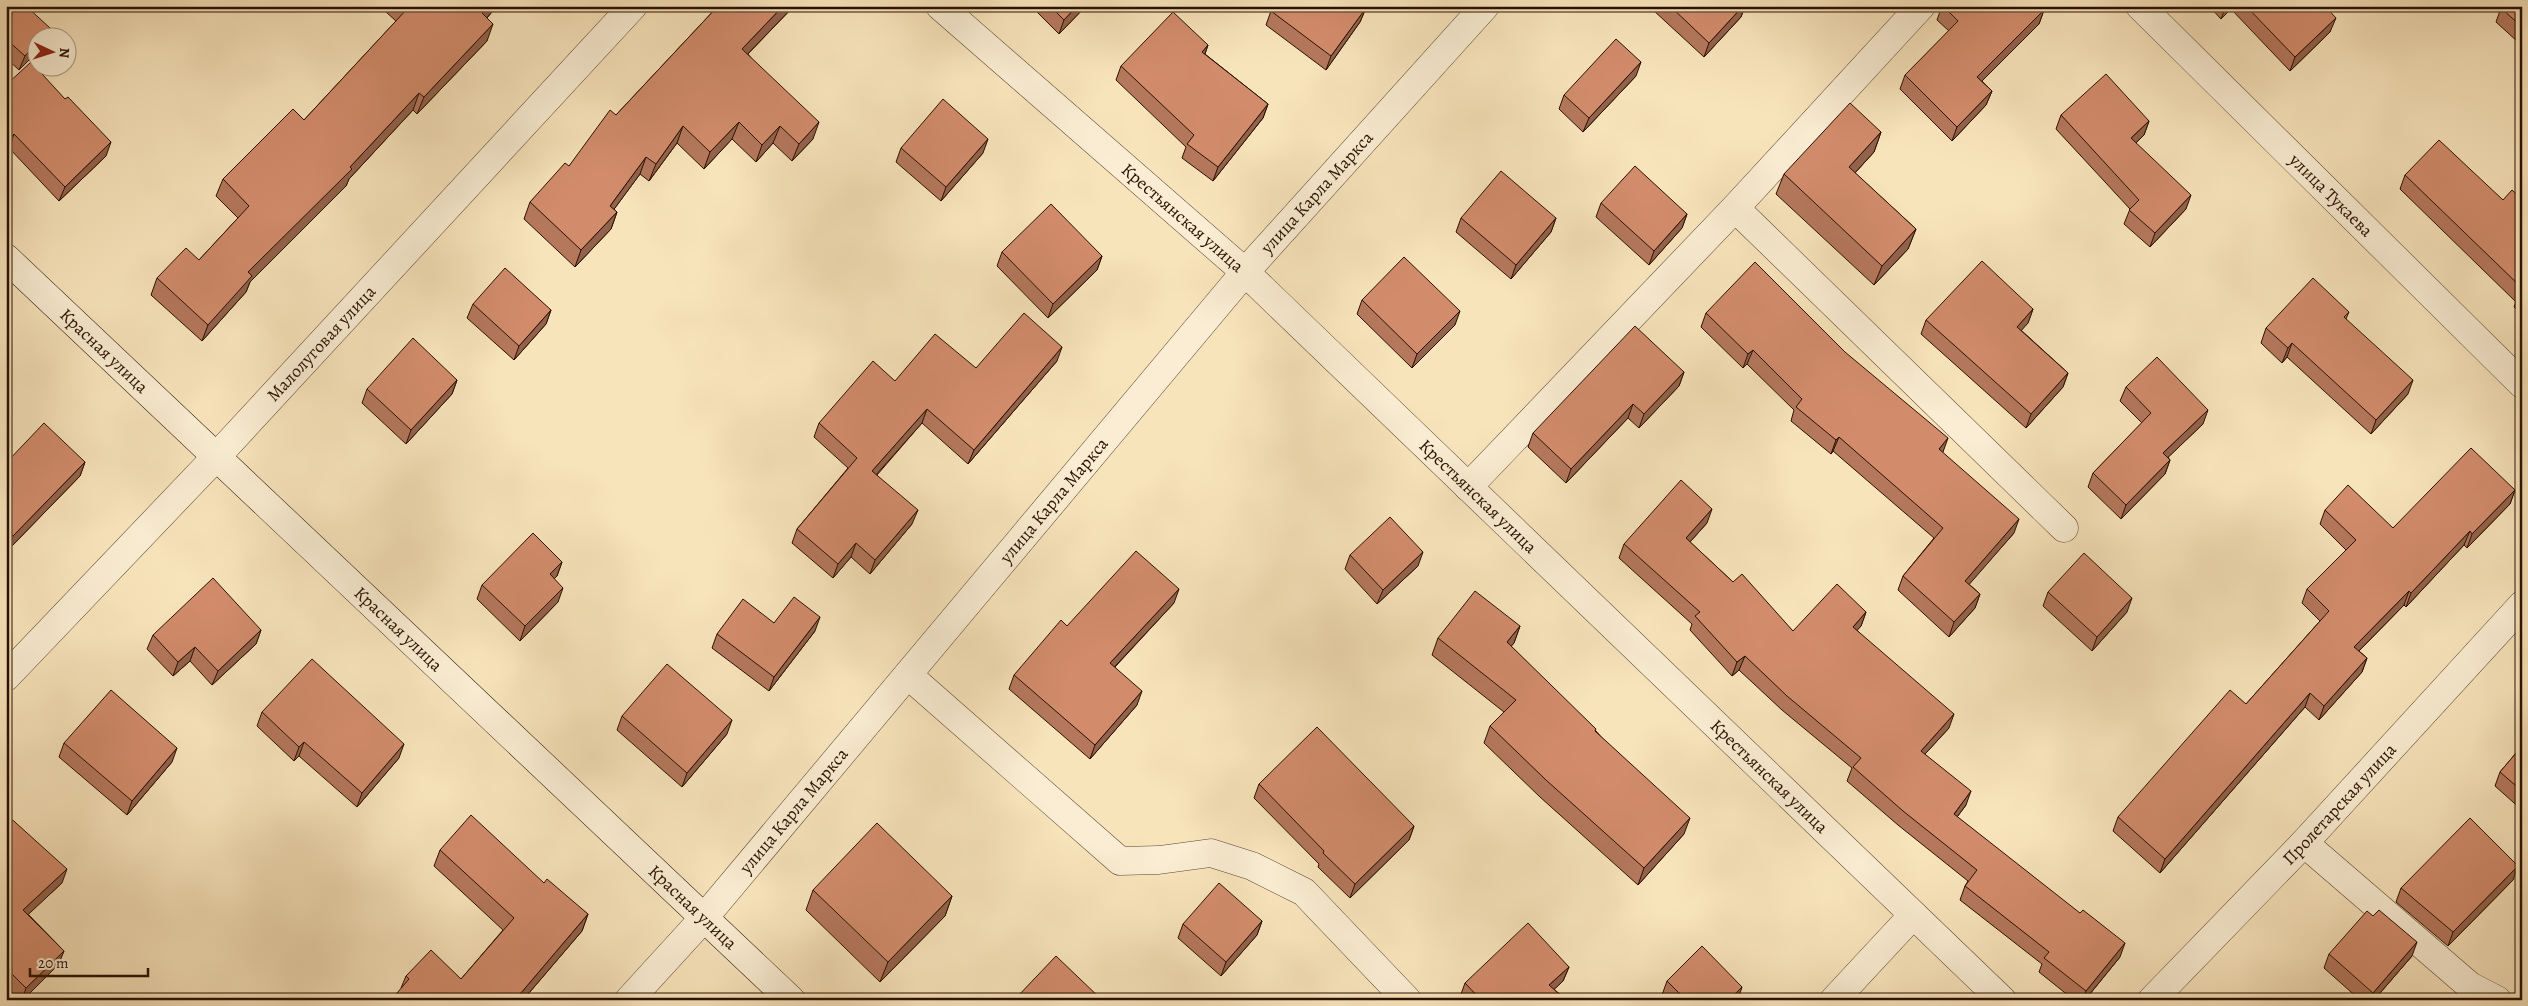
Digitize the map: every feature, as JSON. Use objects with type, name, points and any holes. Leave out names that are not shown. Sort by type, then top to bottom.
[{"type":"street","name":"Малолуговая улица","points":[[6,677],[217,456],[633,6]]},
{"type":"street","name":"Крестьянская улица","points":[[940,6],[1245,272],[2002,1000]]},
{"type":"street","name":"улица Карла Маркса","points":[[629,1000],[703,919],[1245,272],[1485,6]]},
{"type":"street","points":[[1468,487],[1736,208],[1921,6]]},
{"type":"street","name":"улица Тукаева","points":[[2140,6],[2522,384]]},
{"type":"street","points":[[1736,208],[2064,528]]},
{"type":"street","name":"Красная улица","points":[[6,258],[217,456],[703,919],[791,1000]]},
{"type":"street","name":"Пролетарская улица","points":[[2152,1000],[2304,843],[2522,605]]},
{"type":"street","points":[[908,675],[1120,861],[1159,860],[1211,853],[1252,866],[1304,892],[1407,1000]]},
{"type":"street","points":[[2304,843],[2470,986],[2497,1000]]},
{"type":"street","points":[[1834,1000],[1914,915]]},
{"type":"building","points":[[6,6],[26,6],[50,28],[28,28],[28,53],[25,56],[6,39]]},
{"type":"building","points":[[404,6],[488,6],[482,13],[493,24],[424,97],[419,93],[350,167],[352,169],[248,272],[252,276],[208,325],[157,278],[186,248],[199,260],[249,206],[223,179],[293,109],[304,120],[407,9]]},
{"type":"building","points":[[718,6],[783,6],[742,49],[819,122],[799,144],[780,126],[762,145],[739,122],[710,152],[683,126],[656,164],[646,157],[610,206],[617,212],[581,250],[530,202],[565,163],[569,166],[610,110],[616,115]]},
{"type":"building","points":[[1050,6],[1077,6],[1064,20]]},
{"type":"building","points":[[1275,6],[1363,6],[1366,8],[1331,56],[1271,11]]},
{"type":"building","points":[[1670,6],[1743,6],[1709,43]]},
{"type":"building","points":[[1943,6],[2041,6],[2044,10],[1977,77],[1992,91],[1957,127],[1905,75],[1958,21]]},
{"type":"building","points":[[2246,6],[2325,6],[2336,18],[2295,57]]},
{"type":"building","points":[[2502,6],[2522,6],[2522,27],[2501,8]]},
{"type":"building","points":[[1173,12],[1208,45],[1202,52],[1268,104],[1218,167],[1187,144],[1194,135],[1121,66]]},
{"type":"building","points":[[1616,39],[1641,62],[1589,118],[1564,95]]},
{"type":"building","points":[[28,65],[28,78],[46,78],[65,99],[68,97],[111,142],[65,187],[14,134],[10,138],[6,135],[6,85]]},
{"type":"building","points":[[2106,74],[2149,121],[2131,138],[2191,195],[2155,233],[2129,210],[2139,200],[2061,115]]},
{"type":"building","points":[[943,99],[988,139],[946,187],[901,148]]},
{"type":"building","points":[[1850,103],[1881,132],[1849,167],[1916,229],[1882,266],[1784,174]]},
{"type":"building","points":[[2439,140],[2503,200],[2512,190],[2522,199],[2522,288],[2405,175]]},
{"type":"building","points":[[1635,166],[1687,214],[1654,251],[1601,203]]},
{"type":"building","points":[[1501,171],[1556,218],[1516,265],[1461,218]]},
{"type":"building","points":[[1051,204],[1102,256],[1053,304],[1002,252]]},
{"type":"building","points":[[1404,257],[1460,311],[1417,354],[1362,300]]},
{"type":"building","points":[[1982,261],[2033,309],[2017,327],[2068,373],[2031,414],[1926,320]]},
{"type":"building","points":[[1755,262],[1845,352],[1948,438],[1939,449],[2019,519],[1965,581],[1980,594],[1954,622],[1903,576],[1943,528],[1839,437],[1836,440],[1796,407],[1802,399],[1753,350],[1748,354],[1706,313]]},
{"type":"building","points":[[505,268],[551,310],[519,346],[473,304]]},
{"type":"building","points":[[2313,278],[2349,312],[2344,317],[2413,380],[2376,420],[2292,343],[2288,348],[2266,328]]},
{"type":"building","points":[[1024,313],[1062,347],[974,450],[927,409],[872,471],[918,510],[875,560],[856,543],[838,564],[797,529],[857,458],[819,423],[873,361],[895,381],[935,334],[976,368]]},
{"type":"building","points":[[1635,326],[1684,372],[1644,414],[1633,404],[1571,469],[1533,433]]},
{"type":"building","points":[[413,338],[457,380],[411,430],[367,389]]},
{"type":"building","points":[[2157,357],[2208,410],[2163,453],[2170,460],[2126,505],[2093,473],[2151,413],[2126,387]]},
{"type":"building","points":[[44,423],[85,462],[13,536],[8,530],[6,532],[6,463]]},
{"type":"building","points":[[2471,448],[2515,490],[2472,534],[2470,531],[2411,593],[2409,591],[2354,647],[2367,658],[2324,706],[2310,693],[2165,859],[2118,817],[2230,690],[2246,704],[2329,611],[2307,589],[2356,540],[2325,510],[2348,485],[2393,528]]},
{"type":"building","points":[[1681,480],[1712,509],[1686,538],[1733,582],[1742,574],[1793,631],[1837,584],[1866,612],[1853,627],[1954,714],[1921,751],[1971,791],[1954,814],[2080,913],[2083,910],[2125,943],[2086,991],[2044,958],[2049,952],[1965,886],[1977,870],[1903,811],[1853,767],[1861,758],[1787,696],[1745,656],[1737,662],[1695,616],[1700,612],[1624,544]]},
{"type":"building","points":[[1390,517],[1423,552],[1383,590],[1350,555]]},
{"type":"building","points":[[533,533],[562,562],[550,574],[563,588],[525,626],[482,585]]},
{"type":"building","points":[[1136,551],[1179,589],[1110,663],[1142,691],[1095,745],[1014,675],[1061,620],[1067,626]]},
{"type":"building","points":[[2084,553],[2132,598],[2097,637],[2048,592]]},
{"type":"building","points":[[213,578],[261,630],[218,671],[195,647],[178,662],[153,635]]},
{"type":"building","points":[[1475,591],[1520,626],[1507,642],[1596,729],[1595,731],[1690,818],[1644,868],[1546,780],[1490,726],[1516,700],[1438,638]]},
{"type":"building","points":[[794,597],[820,617],[774,677],[717,634],[743,599],[774,623]]},
{"type":"building","points":[[312,659],[404,744],[362,793],[304,742],[299,747],[262,712]]},
{"type":"building","points":[[667,664],[732,720],[687,773],[622,716]]},
{"type":"building","points":[[111,690],[177,748],[132,801],[64,743]]},
{"type":"building","points":[[1317,727],[1414,826],[1355,884],[1323,853],[1324,851],[1259,784]]},
{"type":"building","points":[[2522,746],[2522,791],[2500,772]]},
{"type":"building","points":[[6,814],[67,869],[23,910],[64,951],[26,988],[6,968]]},
{"type":"building","points":[[471,815],[544,883],[547,879],[588,914],[515,1000],[391,1000],[409,979],[406,976],[431,950],[461,979],[514,918],[440,850]]},
{"type":"building","points":[[2470,818],[2518,866],[2453,932],[2401,888]]},
{"type":"building","points":[[877,823],[952,896],[888,962],[813,890]]},
{"type":"building","points":[[1219,883],[1262,921],[1226,962],[1183,924]]},
{"type":"building","points":[[2379,910],[2417,942],[2373,993],[2329,954],[2367,911],[2373,916]]},
{"type":"building","points":[[1528,923],[1569,967],[1549,985],[1566,1000],[1481,1000],[1465,983]]},
{"type":"building","points":[[1702,946],[1742,987],[1729,1000],[1686,1000],[1667,981]]},
{"type":"building","points":[[1056,956],[1102,1000],[1020,1000],[1017,997]]}]
